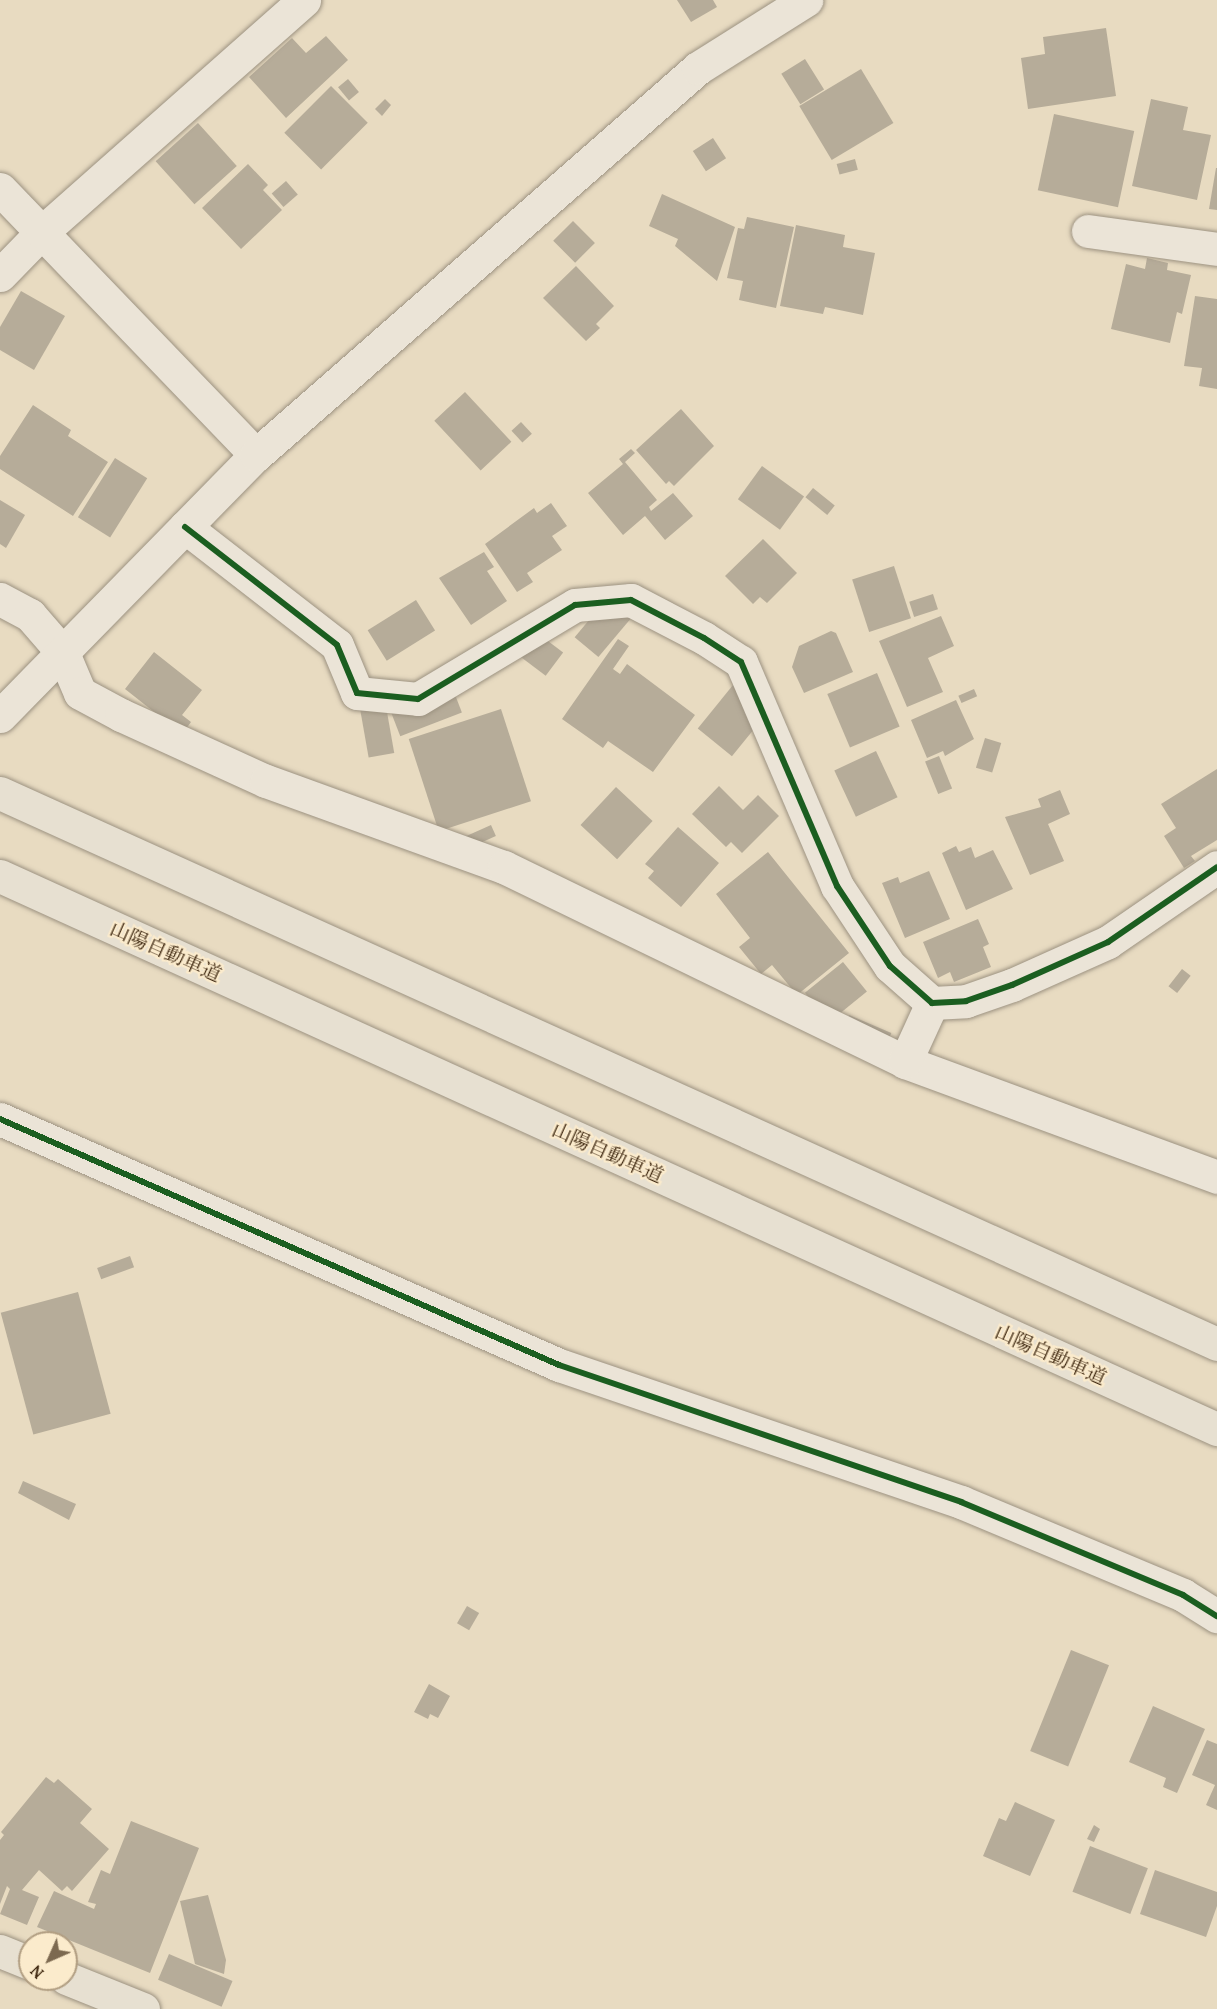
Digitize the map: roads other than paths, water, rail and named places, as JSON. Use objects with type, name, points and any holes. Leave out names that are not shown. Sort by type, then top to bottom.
[{"type":"main road","points":[[0,793],[1217,1344]]},
{"type":"main road","name":"山陽自動車道","points":[[0,876],[1217,1429]]},
{"type":"main road","points":[[0,1951],[18,1958]]},
{"type":"main road","points":[[78,1983],[143,2009]]},
{"type":"street","points":[[0,274],[42,232],[304,0]]},
{"type":"street","points":[[9,706],[256,455],[698,68],[806,0]]},
{"type":"street","points":[[0,189],[256,455]]},
{"type":"street","points":[[1088,231],[1217,249]]},
{"type":"street","points":[[185,528],[337,645],[357,693],[417,699],[575,605],[631,600],[704,638],[741,662],[837,886],[890,966],[932,1004],[966,1001],[1012,986],[1108,942],[1217,867]]},
{"type":"street","points":[[0,600],[30,615],[63,653],[80,693],[121,714],[266,781],[504,867],[905,1062],[1217,1177]]},
{"type":"street","points":[[905,1062],[932,1004]]},
{"type":"street","points":[[0,1119],[559,1365],[962,1502],[1184,1595],[1217,1616]]}]
